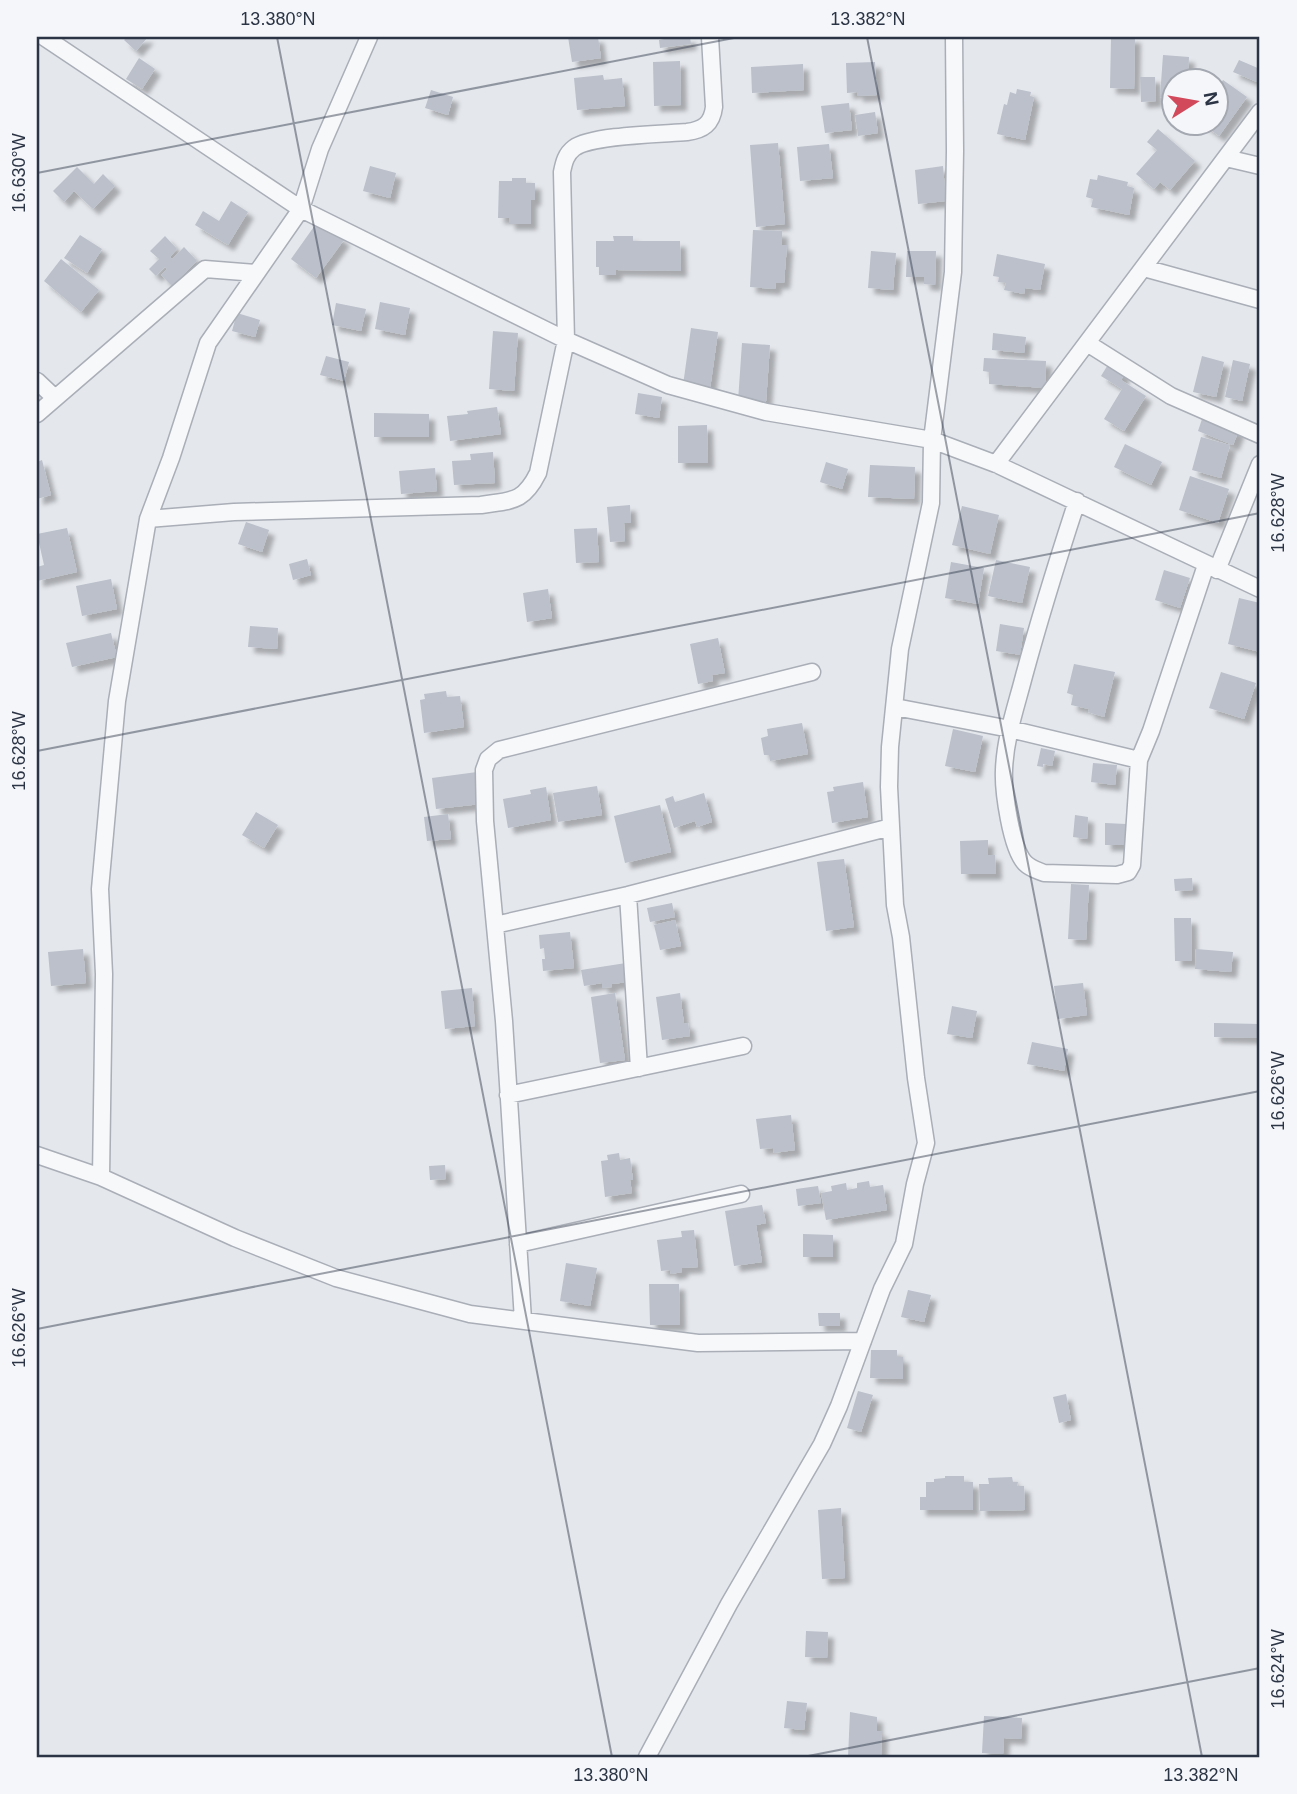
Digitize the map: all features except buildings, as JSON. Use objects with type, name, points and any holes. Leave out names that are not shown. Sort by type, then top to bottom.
[{"type":"street","points":[[44,37],[301,209],[566,340],[668,385],[753,409],[932,440],[996,464],[1260,589]]},
{"type":"street","points":[[102,1177],[104,974],[100,889],[117,701],[148,519],[208,343],[301,209],[320,149],[369,37]]},
{"type":"street","points":[[148,519],[234,512],[481,505],[523,496],[538,473],[566,340],[562,172],[565,158],[573,149],[591,141],[687,132],[707,125],[713,116],[714,107],[710,37]]},
{"type":"street","points":[[647,1757],[729,1604],[822,1444],[882,1289],[904,1244],[926,1143],[901,937],[894,905],[890,747],[900,649],[930,503],[932,440],[953,272],[954,37]]},
{"type":"street","points":[[996,464],[1260,112]]},
{"type":"street","points":[[1226,158],[1260,166]]},
{"type":"street","points":[[1144,268],[1260,300]]},
{"type":"street","points":[[37,414],[205,269],[256,273]]},
{"type":"street","points":[[1087,343],[1171,396],[1260,435]]},
{"type":"street","points":[[37,381],[55,398]]},
{"type":"street","points":[[1077,501],[1010,729],[1004,770],[1006,807],[1023,861],[1033,869],[1044,873],[1117,875],[1128,872],[1132,865],[1139,760],[1212,567],[1260,464]]},
{"type":"street","points":[[523,1321],[508,1095],[485,821],[484,770],[488,760],[499,750],[812,672]]},
{"type":"street","points":[[895,707],[1010,729],[1139,760]]},
{"type":"street","points":[[495,925],[628,895],[891,827]]},
{"type":"street","points":[[628,895],[639,1068]]},
{"type":"street","points":[[508,1095],[743,1046]]},
{"type":"street","points":[[37,1155],[102,1177],[235,1238],[336,1278],[470,1314],[698,1343],[863,1341]]},
{"type":"street","points":[[518,1244],[741,1194]]}]
